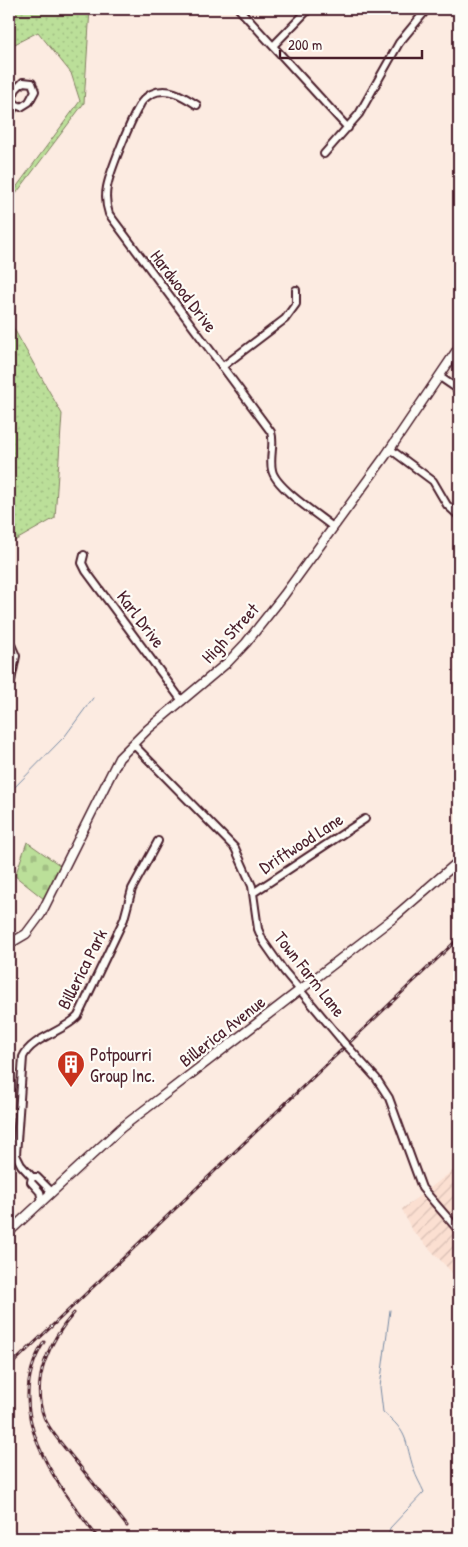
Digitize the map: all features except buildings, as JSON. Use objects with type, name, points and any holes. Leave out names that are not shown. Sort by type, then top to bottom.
[{"type":"main road","name":"High Street","points":[[9,944],[26,934],[48,901],[113,769],[132,744],[228,662],[246,643],[390,449],[459,347]]},
{"type":"main road","name":"Billerica Avenue","points":[[9,1232],[122,1128],[418,898],[459,861]]},
{"type":"street","points":[[239,9],[348,128]]},
{"type":"street","points":[[272,46],[310,9]]},
{"type":"street","points":[[324,154],[359,114],[399,43],[427,9]]},
{"type":"street","name":"Hardwood Drive","points":[[197,105],[169,91],[160,92],[144,99],[135,114],[107,185],[106,204],[116,225],[271,432],[274,440],[271,467],[276,480],[333,527]]},
{"type":"street","points":[[9,115],[16,105]]},
{"type":"street","points":[[222,367],[285,319],[296,304],[296,290]]},
{"type":"street","points":[[440,377],[459,390]]},
{"type":"street","points":[[390,449],[433,482],[447,505],[459,516]]},
{"type":"street","name":"Karl Drive","points":[[84,555],[82,563],[86,570],[182,700]]},
{"type":"street","points":[[9,640],[16,656],[9,691]]},
{"type":"street","name":"Town Farm Lane","points":[[132,744],[235,848],[248,872],[258,928],[263,942],[300,990],[376,1078],[389,1098],[422,1188],[459,1231]]},
{"type":"street","name":"Driftwood Lane","points":[[253,892],[365,819]]},
{"type":"street","name":"Billerica Park","points":[[52,1192],[36,1177],[32,1177],[21,1165],[16,1150],[23,1057],[27,1050],[70,1024],[78,1016],[124,919],[132,889],[158,841]]},
{"type":"street","name":"Billerica Park","points":[[32,1177],[31,1182],[40,1192],[42,1201]]},
{"type":"shaded area","points":[[459,1166],[459,1280],[411,1229],[402,1209]]},
{"type":"green space","points":[[9,9],[90,9],[84,103],[9,203],[9,197],[80,101],[71,73],[38,32],[9,47]]},
{"type":"green space","points":[[9,320],[62,414],[55,518],[9,544]]},
{"type":"green space","points":[[27,842],[61,866],[44,899],[15,876]]},
{"type":"waterway","points":[[9,793],[65,736],[93,698]]},
{"type":"waterway","points":[[388,1538],[390,1528],[424,1492],[415,1473],[402,1432],[383,1412],[380,1387],[390,1310]]},
{"type":"railway","points":[[9,1367],[459,938]]},
{"type":"railway","points":[[74,1313],[57,1335],[45,1361],[39,1389],[40,1403],[44,1417],[53,1433],[127,1526]]},
{"type":"railway","points":[[44,1342],[32,1368],[28,1394],[30,1420],[38,1445],[50,1470],[65,1494],[98,1538]]},
{"type":"place","name":"Potpourri Group Inc.","points":[[71,1088]]}]
